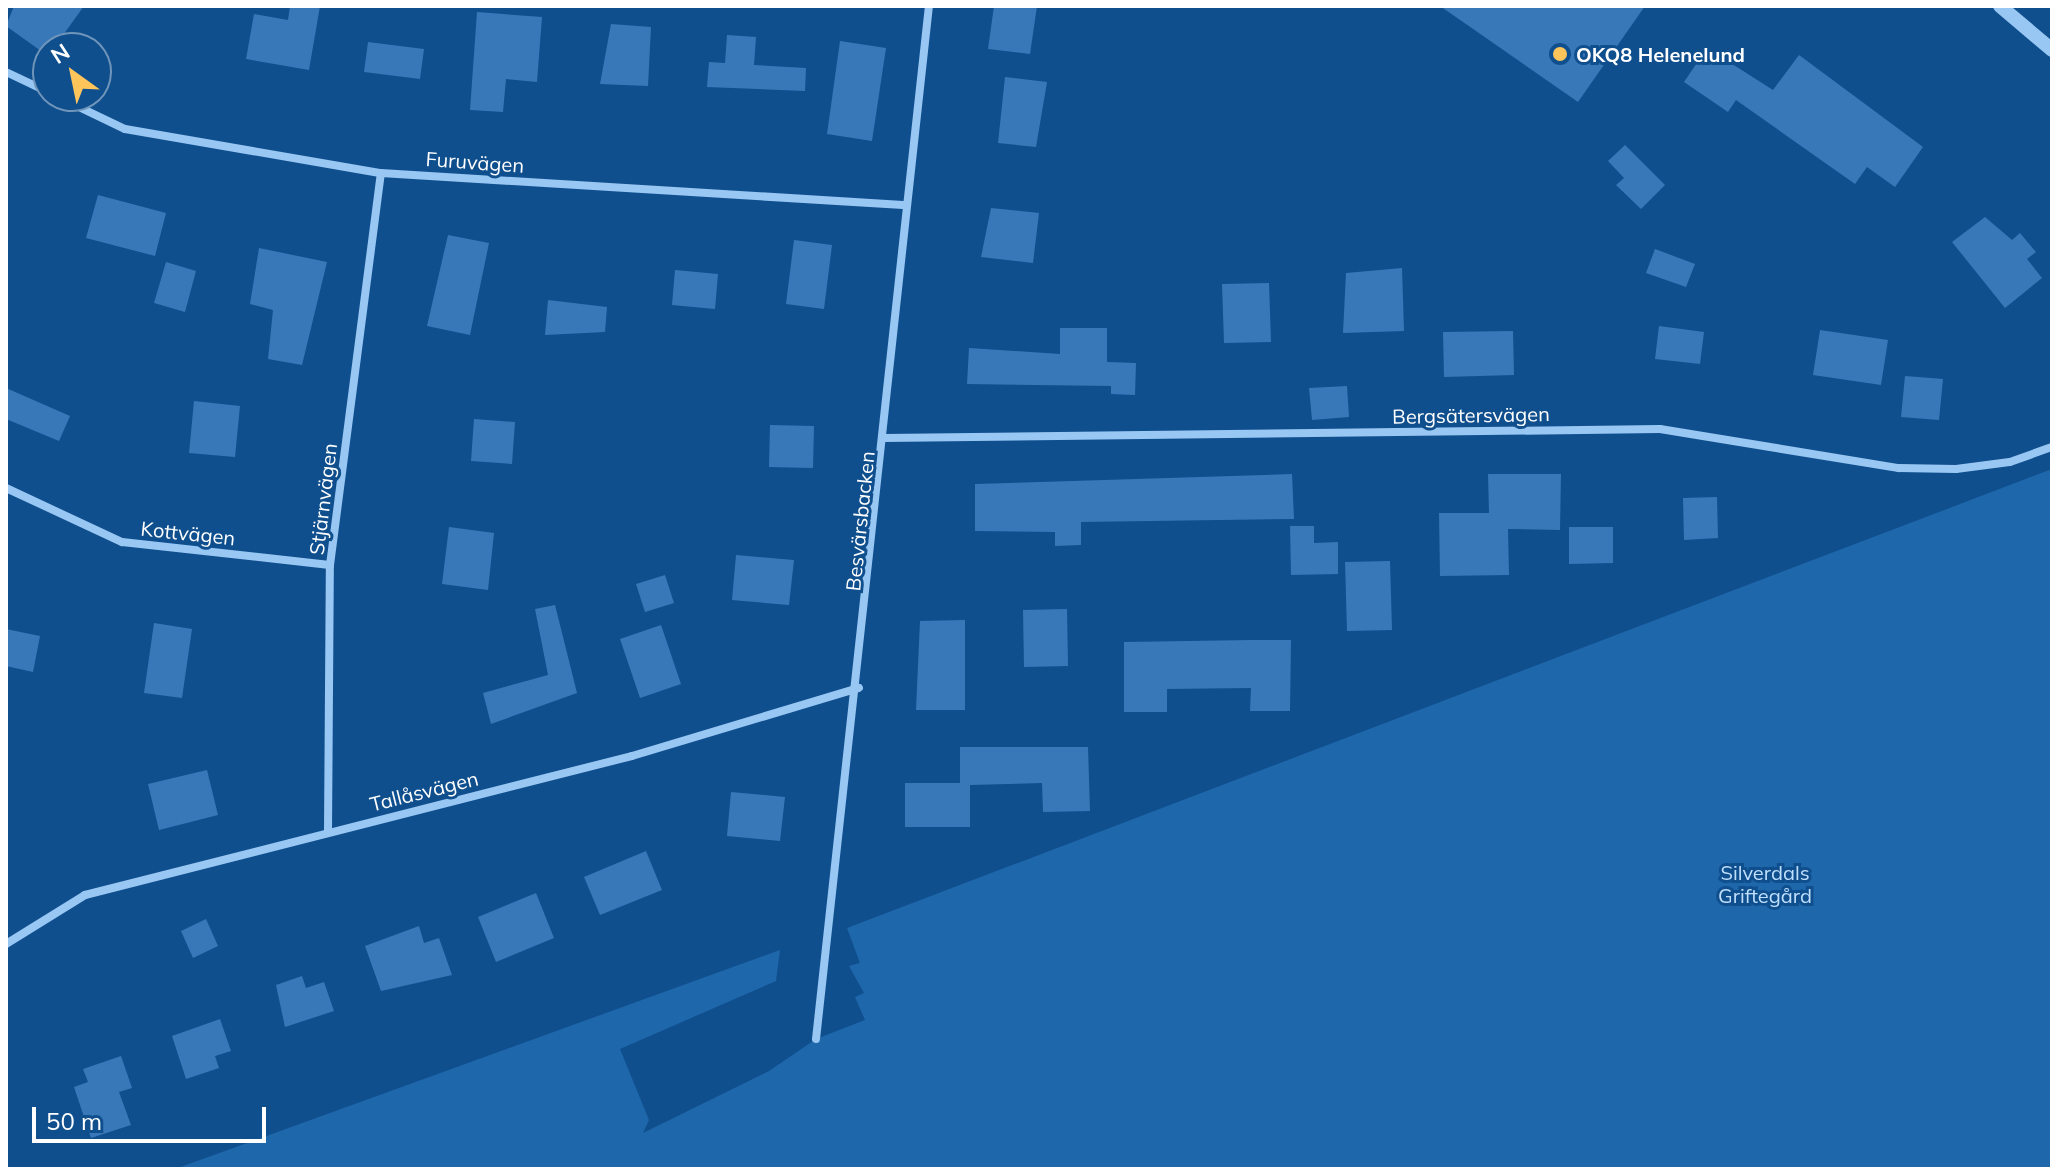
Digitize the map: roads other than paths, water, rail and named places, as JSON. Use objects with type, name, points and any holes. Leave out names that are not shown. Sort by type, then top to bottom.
[{"type":"street","name":"Besvärsbacken","points":[[816,1039],[815,999],[859,688],[903,205],[929,6]]},
{"type":"street","points":[[2000,6],[2052,50]]},
{"type":"street","points":[[6,72],[32,84]]},
{"type":"street","name":"Furuvägen","points":[[89,112],[125,129],[381,173],[903,205]]},
{"type":"street","name":"Stjärnvägen","points":[[328,832],[330,565],[381,173]]},
{"type":"street","name":"Bergsätersvägen","points":[[884,438],[1660,429],[1899,468],[1956,469],[2010,462],[2052,447]]},
{"type":"street","name":"Kottvägen","points":[[6,488],[122,542],[330,565]]},
{"type":"street","name":"Tallåsvägen","points":[[6,944],[85,895],[632,756],[859,688]]},
{"type":"place","name":"OKQ8 Helenelund","points":[[1560,54]]},
{"type":"park label","name":"Silverdals Griftegård","points":[[1765,884]]}]
